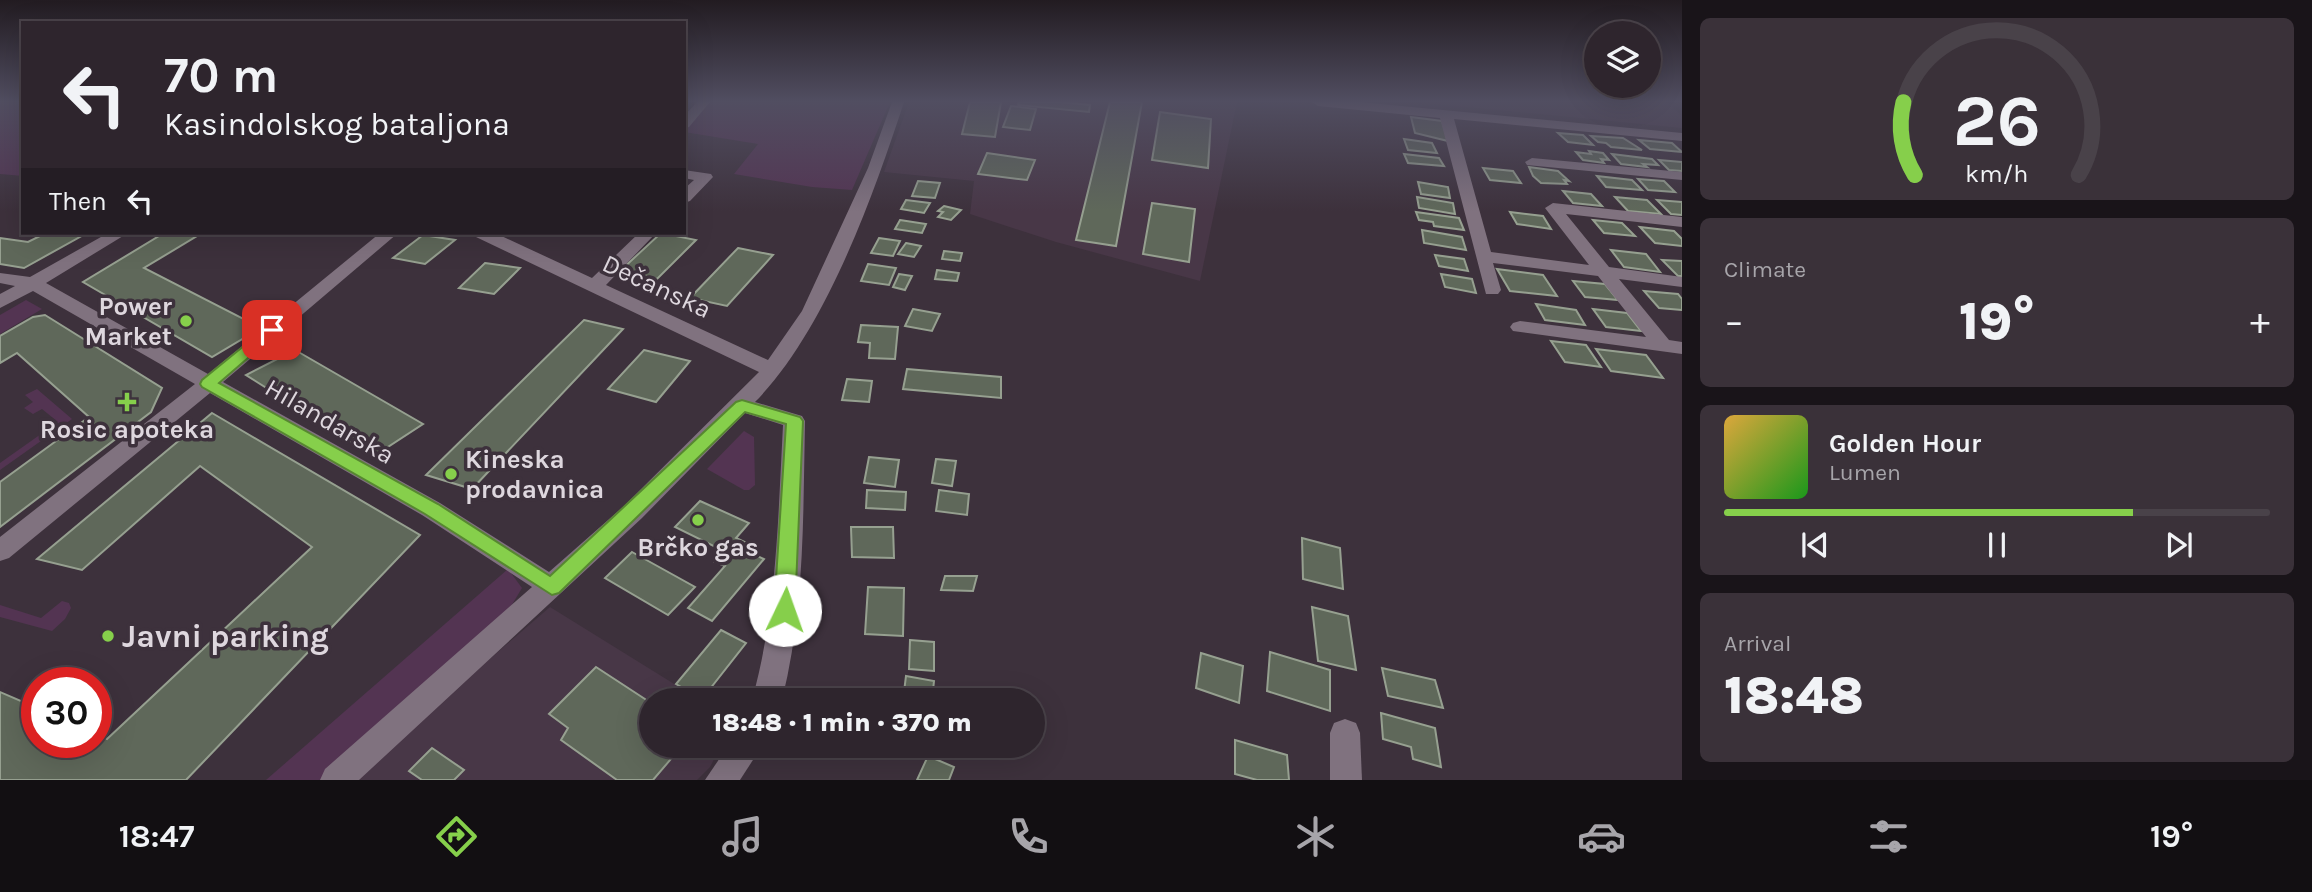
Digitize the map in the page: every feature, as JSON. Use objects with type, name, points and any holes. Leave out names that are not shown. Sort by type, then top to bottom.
[{"type":"street","points":[[336,780],[552,587],[742,405],[772,370],[811,311],[885,138]]},
{"type":"street","points":[[1452,138],[1492,290]]},
{"type":"street","points":[[1532,162],[1682,176]]},
{"type":"street","points":[[686,174],[706,177],[686,196]]},
{"type":"street","points":[[1672,346],[1603,272],[1553,208],[1682,222]]},
{"type":"street","points":[[0,302],[116,235]]},
{"type":"street","points":[[0,551],[388,235]]},
{"type":"street","name":"Dečanska","points":[[486,235],[772,370]]},
{"type":"street","points":[[594,286],[646,235]]},
{"type":"street","points":[[1483,256],[1682,282]]},
{"type":"street","name":"Hilandarska","points":[[0,278],[32,283],[431,509],[552,587]]},
{"type":"street","points":[[1520,327],[1672,346]]},
{"type":"street","points":[[742,405],[794,421],[783,632],[770,688]]},
{"type":"street","points":[[1345,733],[1346,780]]},
{"type":"street","points":[[721,780],[737,758]]},
{"type":"shaded area","points":[[0,138],[21,138],[21,176],[0,174]]},
{"type":"shaded area","points":[[723,138],[874,138],[852,190],[812,187],[734,174],[758,144]]},
{"type":"shaded area","points":[[896,138],[1229,138],[1200,281],[1056,242],[970,214],[974,181],[884,172]]},
{"type":"shaded area","points":[[26,300],[42,309],[0,334],[0,315]]},
{"type":"shaded area","points":[[37,389],[72,419],[0,470],[0,463],[58,422],[42,409],[33,414],[24,408],[33,402],[25,395]]},
{"type":"shaded area","points":[[744,431],[754,437],[755,485],[749,490],[744,490],[707,469]]},
{"type":"shaded area","points":[[508,569],[522,588],[507,613],[323,780],[266,780]]},
{"type":"shaded area","points":[[62,601],[69,603],[71,608],[65,619],[52,631],[0,617],[0,605],[41,618]]},
{"type":"shaded area","points":[[550,607],[681,688],[639,688],[639,758],[715,758],[697,780],[355,780]]},
{"type":"building","points":[[1101,138],[1135,138],[1116,246],[1076,240]]},
{"type":"building","points":[[1156,138],[1210,138],[1208,168],[1152,160]]},
{"type":"building","points":[[1564,138],[1586,138],[1593,145],[1568,142]]},
{"type":"building","points":[[1594,138],[1624,138],[1642,150],[1611,147]]},
{"type":"building","points":[[1404,139],[1432,143],[1437,153],[1408,150]]},
{"type":"building","points":[[1639,140],[1672,143],[1682,152],[1650,149]]},
{"type":"building","points":[[1589,151],[1603,153],[1609,160],[1601,159],[1604,163],[1583,160],[1576,152],[1591,154]]},
{"type":"building","points":[[987,153],[1035,160],[1027,180],[978,174]]},
{"type":"building","points":[[1404,154],[1439,158],[1444,166],[1408,163]]},
{"type":"building","points":[[1612,154],[1652,159],[1658,165],[1643,164],[1647,167],[1621,164]]},
{"type":"building","points":[[1659,160],[1682,162],[1682,171],[1669,170]]},
{"type":"building","points":[[1529,167],[1558,171],[1569,181],[1564,180],[1567,184],[1541,183],[1533,176]]},
{"type":"building","points":[[1483,168],[1513,171],[1521,183],[1490,180]]},
{"type":"building","points":[[1597,176],[1632,180],[1642,190],[1606,187]]},
{"type":"building","points":[[1638,179],[1664,181],[1675,192],[1648,190]]},
{"type":"building","points":[[918,181],[940,183],[935,198],[912,196]]},
{"type":"building","points":[[1418,182],[1448,187],[1450,198],[1421,194]]},
{"type":"building","points":[[1563,191],[1591,194],[1602,206],[1573,203]]},
{"type":"building","points":[[1417,197],[1453,203],[1455,214],[1419,208]]},
{"type":"building","points":[[1615,197],[1647,200],[1661,214],[1628,211]]},
{"type":"building","points":[[906,200],[930,203],[924,213],[901,209]]},
{"type":"building","points":[[1657,200],[1682,202],[1682,215],[1671,214]]},
{"type":"building","points":[[1152,203],[1195,209],[1189,262],[1143,254]]},
{"type":"building","points":[[944,206],[961,210],[951,220],[938,217],[943,212],[938,211]]},
{"type":"building","points":[[1416,212],[1459,218],[1464,230],[1434,226],[1433,222],[1419,220]]},
{"type":"building","points":[[1510,212],[1543,216],[1551,229],[1517,224]]},
{"type":"building","points":[[900,220],[926,224],[922,233],[895,229]]},
{"type":"building","points":[[1593,220],[1622,223],[1635,236],[1604,233]]},
{"type":"building","points":[[1640,227],[1674,231],[1682,239],[1682,246],[1655,243]]},
{"type":"building","points":[[1422,230],[1462,237],[1466,250],[1424,243]]},
{"type":"building","points":[[42,235],[83,235],[24,268],[0,264],[0,238],[28,242]]},
{"type":"building","points":[[161,235],[199,235],[144,268],[261,328],[212,357],[83,282]]},
{"type":"building","points":[[423,235],[455,240],[425,264],[393,258]]},
{"type":"building","points":[[659,235],[696,240],[657,279],[620,271]]},
{"type":"building","points":[[879,238],[900,241],[893,256],[871,253]]},
{"type":"building","points":[[906,243],[921,246],[914,257],[898,254]]},
{"type":"building","points":[[738,248],[773,255],[727,306],[690,298]]},
{"type":"building","points":[[1611,250],[1646,254],[1660,272],[1624,267]]},
{"type":"building","points":[[944,251],[962,253],[960,261],[942,259]]},
{"type":"building","points":[[1435,255],[1464,259],[1468,271],[1439,266]]},
{"type":"building","points":[[1662,260],[1682,261],[1682,276],[1678,276]]},
{"type":"building","points":[[485,263],[520,268],[494,294],[459,288]]},
{"type":"building","points":[[868,264],[896,268],[889,285],[861,281]]},
{"type":"building","points":[[1497,269],[1543,275],[1557,296],[1510,291]]},
{"type":"building","points":[[937,270],[959,273],[957,281],[935,279]]},
{"type":"building","points":[[899,274],[912,276],[905,290],[893,287]]},
{"type":"building","points":[[1441,274],[1472,279],[1476,293],[1445,287]]},
{"type":"building","points":[[1573,281],[1605,284],[1618,300],[1585,297]]},
{"type":"building","points":[[1644,291],[1678,294],[1682,299],[1682,310],[1659,308]]},
{"type":"building","points":[[1536,304],[1576,310],[1585,325],[1545,320]]},
{"type":"building","points":[[913,309],[940,314],[932,331],[905,326]]},
{"type":"building","points":[[1593,309],[1627,313],[1641,331],[1606,327]]},
{"type":"building","points":[[45,315],[162,388],[151,412],[0,527],[0,482],[89,417],[17,353],[0,363],[0,336],[33,317]]},
{"type":"building","points":[[584,320],[623,329],[472,489],[426,475]]},
{"type":"building","points":[[861,325],[898,327],[895,359],[869,358],[870,343],[858,342]]},
{"type":"building","points":[[1551,341],[1586,345],[1601,367],[1565,362]]},
{"type":"building","points":[[1596,349],[1646,355],[1663,378],[1611,371]]},
{"type":"building","points":[[295,350],[423,424],[374,456],[246,375]]},
{"type":"building","points":[[644,350],[690,361],[656,402],[608,389]]},
{"type":"building","points":[[907,369],[1001,377],[1001,398],[903,389]]},
{"type":"building","points":[[847,379],[872,381],[869,402],[842,400]]},
{"type":"building","points":[[212,413],[420,535],[186,780],[0,780],[0,692],[21,701],[21,758],[112,758],[112,734],[312,547],[200,466],[82,570],[37,559]]},
{"type":"building","points":[[869,457],[899,460],[895,487],[864,483]]},
{"type":"building","points":[[936,459],[956,461],[952,486],[932,483]]},
{"type":"building","points":[[867,490],[906,492],[905,510],[866,508]]},
{"type":"building","points":[[939,490],[969,494],[967,515],[936,511]]},
{"type":"building","points":[[700,501],[749,523],[736,538],[747,543],[742,549],[764,559],[712,621],[688,608],[725,566],[715,562],[724,551],[675,527]]},
{"type":"building","points":[[851,527],[893,527],[894,558],[852,557]]},
{"type":"building","points":[[1302,538],[1340,548],[1343,589],[1303,579]]},
{"type":"building","name":"Brčko gas","points":[[632,552],[695,587],[668,615],[605,578]]},
{"type":"building","points":[[945,576],[977,576],[973,591],[941,590]]},
{"type":"building","points":[[868,587],[904,588],[903,636],[865,634]]},
{"type":"building","points":[[1312,607],[1348,616],[1356,670],[1318,661]]},
{"type":"building","points":[[721,630],[746,643],[711,688],[683,688],[676,684]]},
{"type":"building","points":[[910,640],[934,642],[934,671],[909,669]]},
{"type":"building","points":[[1270,652],[1330,670],[1330,711],[1267,691]]},
{"type":"building","points":[[1201,653],[1243,666],[1239,703],[1196,688]]},
{"type":"building","points":[[596,667],[639,695],[639,758],[672,758],[653,780],[617,780],[561,740],[568,728],[549,714]]},
{"type":"building","points":[[1382,668],[1435,680],[1443,708],[1388,696]]},
{"type":"building","points":[[906,676],[934,681],[933,688],[904,688]]},
{"type":"building","points":[[1381,713],[1435,728],[1441,767],[1413,759],[1411,747],[1383,739]]},
{"type":"building","points":[[1235,740],[1287,755],[1289,780],[1257,780],[1235,774]]},
{"type":"building","points":[[432,748],[464,770],[454,780],[422,780],[409,771]]},
{"type":"building","points":[[927,758],[954,767],[949,780],[917,780]]},
{"type":"place","name":"Power Market","points":[[186,321]]},
{"type":"place","name":"Rosic apoteka","points":[[127,402]]},
{"type":"place","name":"Kineska prodavnica","points":[[451,474]]},
{"type":"place","name":"Brčko gas","points":[[698,520]]},
{"type":"place","name":"Javni parking","points":[[108,636]]},
{"type":"route","points":[[272,330],[208,384],[431,509],[552,587],[742,405],[794,421],[785,610]]}]
